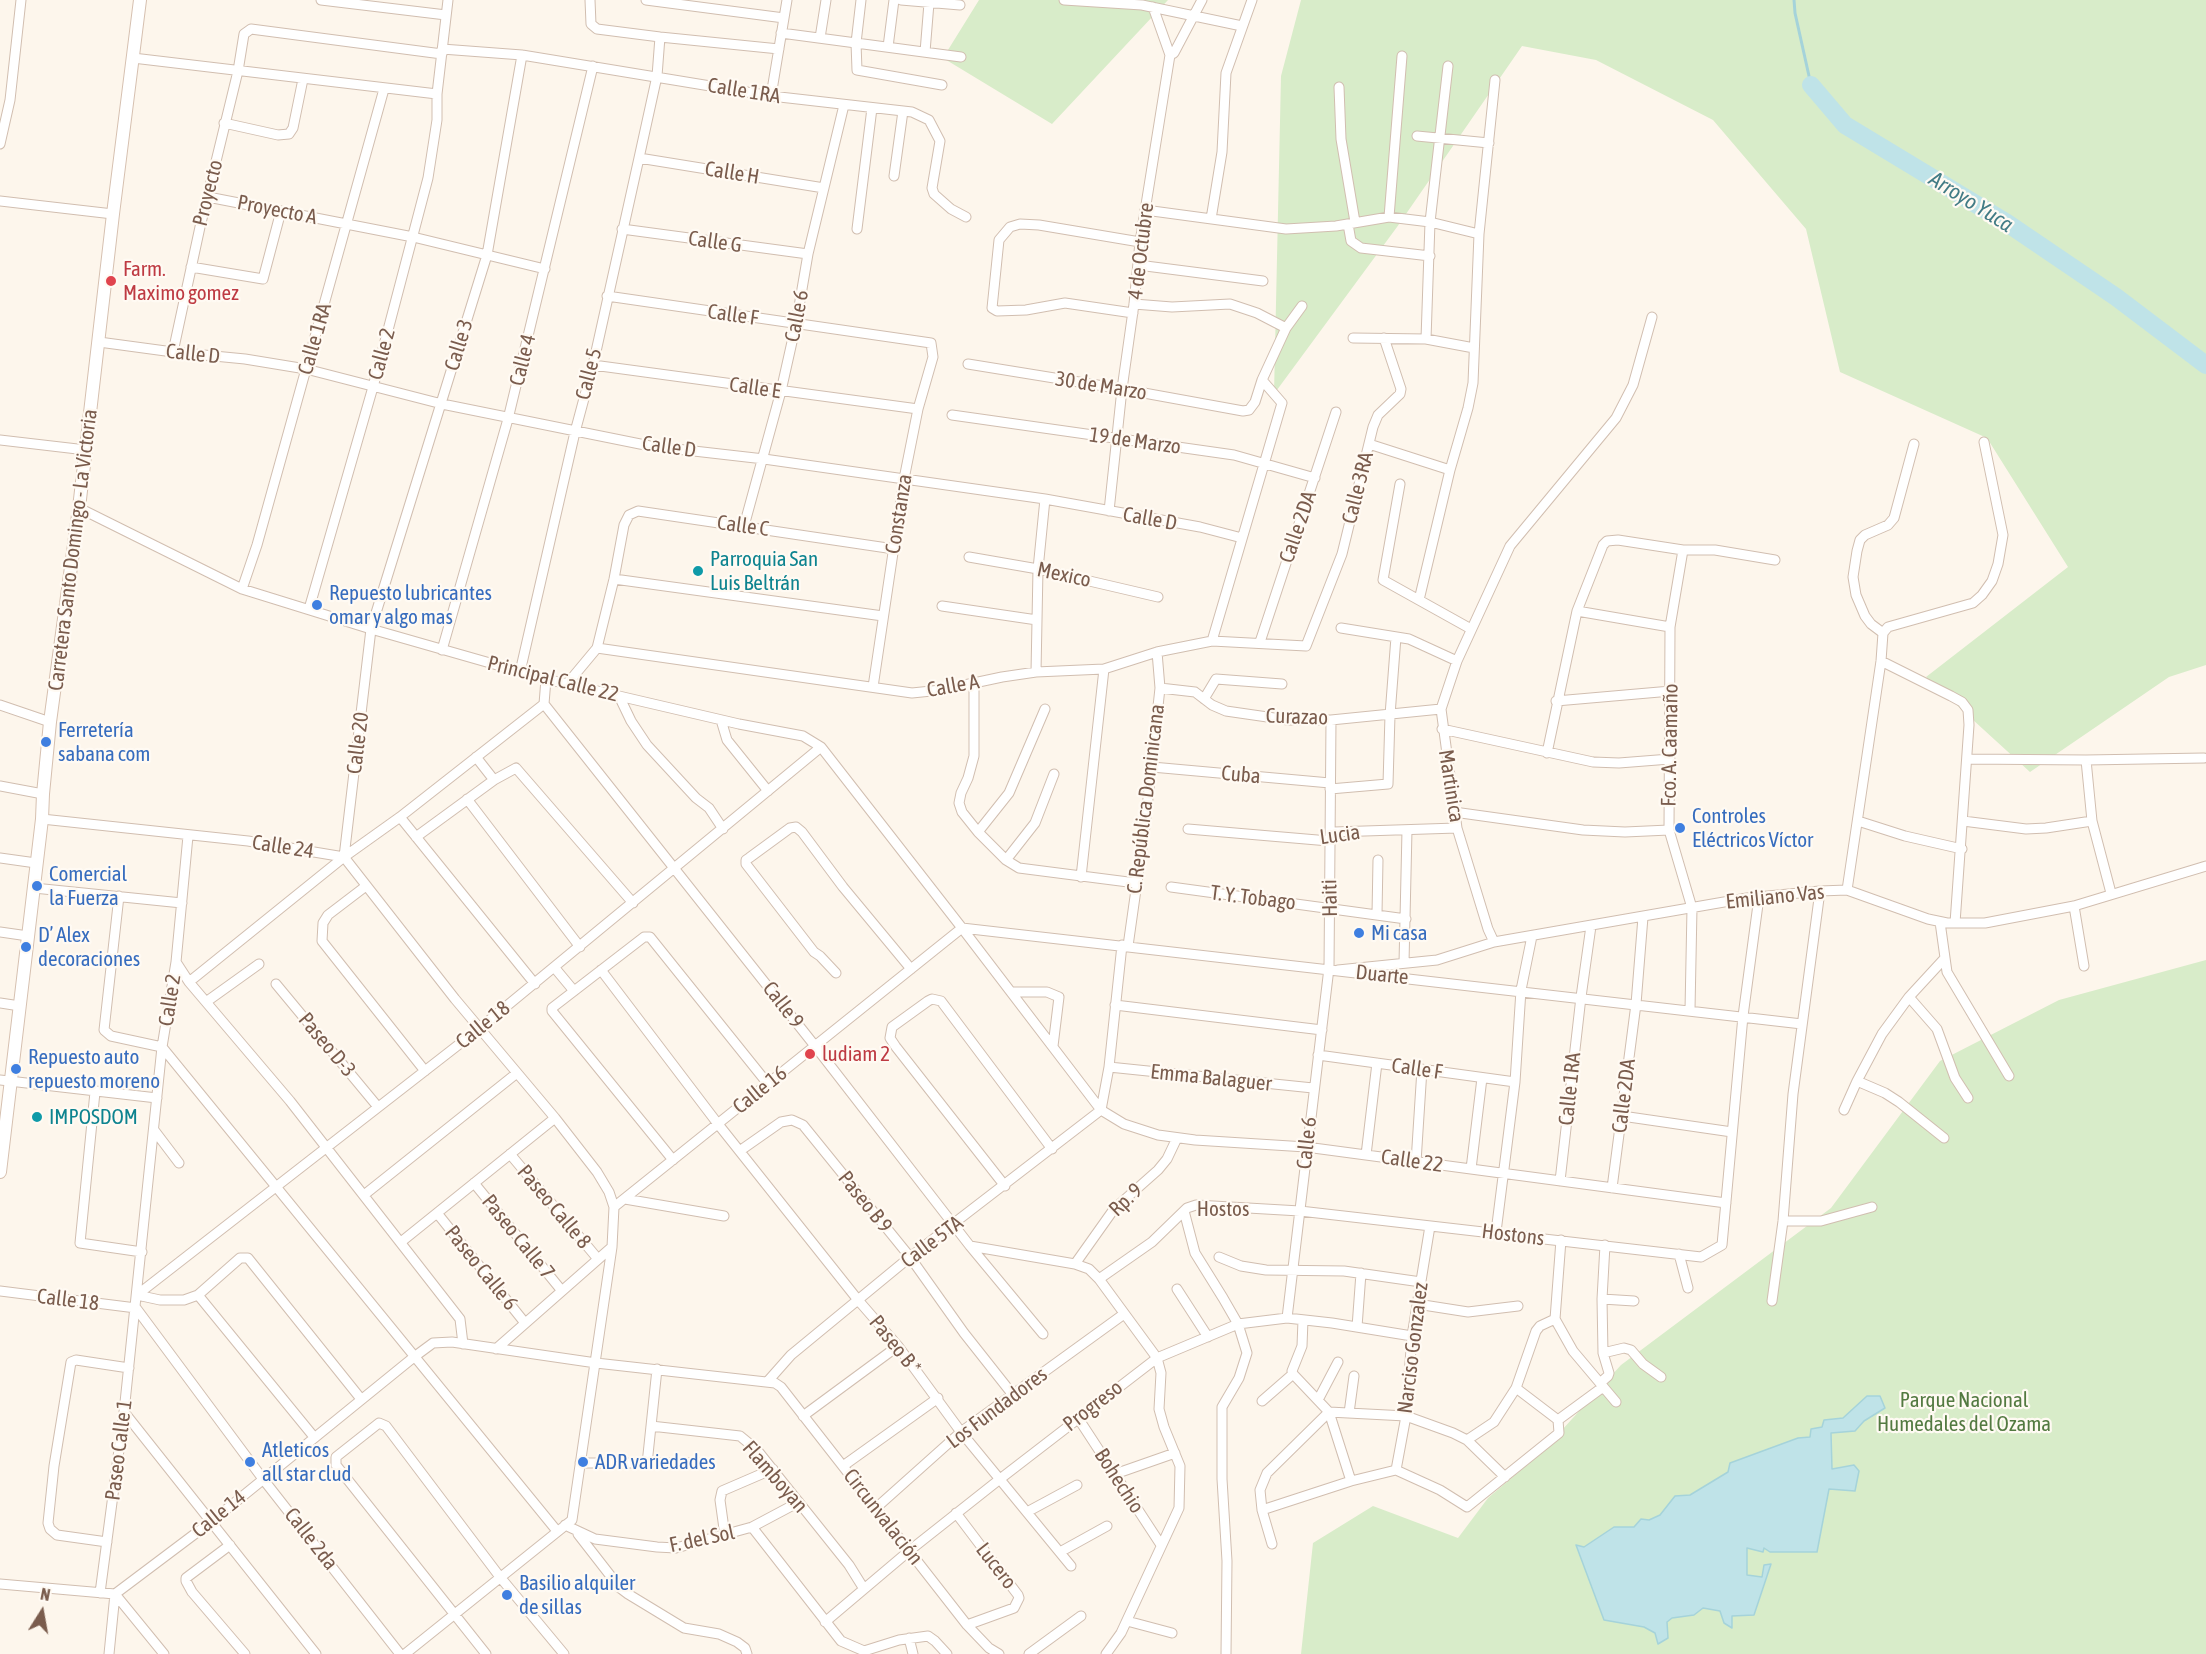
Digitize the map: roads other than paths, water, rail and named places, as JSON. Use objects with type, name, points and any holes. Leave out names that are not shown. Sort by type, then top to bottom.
[{"type":"main road","name":"Carretera Santo Domingo - La Victoria","points":[[0,1172],[5,1081],[20,1005],[42,819],[50,722],[79,508],[140,0]]},
{"type":"street","points":[[1,137],[21,0]]},
{"type":"street","points":[[321,0],[446,15]]},
{"type":"street","points":[[133,58],[437,94],[448,0]]},
{"type":"street","points":[[590,0],[593,28],[779,49]]},
{"type":"street","points":[[646,0],[784,18]]},
{"type":"street","points":[[771,96],[787,0]]},
{"type":"street","points":[[820,38],[826,0]]},
{"type":"street","points":[[861,0],[856,43],[858,71],[942,85]]},
{"type":"street","points":[[888,47],[894,0]]},
{"type":"street","points":[[901,0],[960,5]]},
{"type":"street","points":[[1065,0],[1143,3],[1242,26]]},
{"type":"street","name":"4 de Octubre","points":[[1109,511],[1140,242],[1170,55],[1174,53],[1202,0]]},
{"type":"street","points":[[1211,219],[1222,152],[1226,74],[1252,0]]},
{"type":"street","points":[[925,52],[929,3]]},
{"type":"street","points":[[1153,7],[1170,55]]},
{"type":"street","name":"Calle 1RA","points":[[238,71],[244,34],[251,29],[442,52],[522,55],[771,96],[903,111],[921,115],[929,120],[936,130],[940,141],[932,188],[934,194],[951,209],[966,217]]},
{"type":"street","points":[[781,33],[961,57]]},
{"type":"street","name":"Calle 5","points":[[520,672],[574,432],[593,365],[639,158],[657,76],[660,37]]},
{"type":"street","name":"Calle 3","points":[[371,629],[487,255],[522,55]]},
{"type":"street","points":[[1389,217],[1391,169],[1402,56]]},
{"type":"street","name":"Calle 4","points":[[442,650],[508,419],[593,66]]},
{"type":"street","points":[[1426,339],[1430,222],[1448,66]]},
{"type":"street","name":"Proyecto","points":[[173,352],[224,123],[238,71]]},
{"type":"street","points":[[224,123],[278,135],[289,134],[293,128],[303,79]]},
{"type":"street","points":[[1419,600],[1471,394],[1479,234],[1495,80]]},
{"type":"street","points":[[1339,87],[1341,139],[1351,223],[1351,242],[1361,248],[1430,256]]},
{"type":"street","name":"Calle 1RA","points":[[242,589],[257,545],[384,89]]},
{"type":"street","name":"Calle 2","points":[[309,609],[373,387],[429,178],[437,120],[437,94]]},
{"type":"street","name":"Calle 6","points":[[744,526],[781,391],[808,254],[844,105]]},
{"type":"street","points":[[857,230],[872,108]]},
{"type":"street","points":[[894,176],[903,111]]},
{"type":"street","points":[[1417,136],[1489,142]]},
{"type":"street","name":"Calle H","points":[[639,158],[824,188]]},
{"type":"street","name":"Proyecto A","points":[[208,197],[413,237],[545,269]]},
{"type":"street","points":[[0,201],[113,214]]},
{"type":"street","points":[[1145,210],[1286,229],[1312,229],[1389,217],[1430,222],[1479,234]]},
{"type":"street","points":[[191,267],[263,279],[281,211]]},
{"type":"street","points":[[1140,242],[1039,225],[1020,224],[1010,227],[999,240],[992,308],[1026,310],[1065,303],[1134,309],[1230,304],[1257,313],[1286,328]]},
{"type":"street","name":"Calle G","points":[[622,229],[808,254]]},
{"type":"street","points":[[1138,265],[1263,281]]},
{"type":"street","name":"Calle F","points":[[607,296],[931,343]]},
{"type":"street","points":[[1212,641],[1282,403],[1262,380],[1286,328],[1302,306]]},
{"type":"street","name":"Martinica","points":[[1494,942],[1457,828],[1441,709],[1457,661],[1510,546],[1616,418],[1632,385],[1652,317]]},
{"type":"street","points":[[1353,338],[1426,339],[1474,348]]},
{"type":"street","name":"Calle 3RA","points":[[1307,645],[1342,554],[1378,415],[1400,394],[1401,389],[1384,338]]},
{"type":"street","name":"Calle D","points":[[99,342],[245,359],[306,369],[508,419],[650,446],[764,459],[1045,499],[1200,527],[1242,538]]},
{"type":"street","name":"Constanza","points":[[873,687],[904,479],[918,409],[933,357],[931,343]]},
{"type":"street","name":"30 de Marzo","points":[[968,364],[1249,410],[1255,402],[1262,380]]},
{"type":"street","name":"Calle E","points":[[593,365],[918,409]]},
{"type":"street","name":"Calle 2DA","points":[[1260,642],[1336,412]]},
{"type":"street","name":"19 de Marzo","points":[[951,415],[1234,455],[1315,478]]},
{"type":"street","points":[[0,440],[86,450]]},
{"type":"street","points":[[1847,890],[1881,662],[1883,633],[1888,627],[1973,603],[1992,581],[2002,551],[2003,535],[1984,442]]},
{"type":"street","points":[[1369,444],[1450,470]]},
{"type":"street","points":[[1883,633],[1865,616],[1856,595],[1853,577],[1857,551],[1860,540],[1865,535],[1888,525],[1894,518],[1914,444]]},
{"type":"street","points":[[1400,484],[1383,580],[1471,629]]},
{"type":"street","points":[[1036,672],[1038,569],[1045,499]]},
{"type":"street","name":"Principal Calle 22","points":[[79,508],[242,589],[546,679],[721,720],[803,736],[821,747],[1101,1110]]},
{"type":"street","name":"Calle C","points":[[614,579],[624,525],[629,515],[638,511],[894,549]]},
{"type":"street","points":[[1546,753],[1577,611],[1603,545],[1607,541],[1618,540],[1683,550],[1715,550],[1775,560]]},
{"type":"street","name":"Fco. A. Caamaño","points":[[1683,550],[1670,627],[1669,830],[1692,908],[1690,1010]]},
{"type":"street","name":"Mexico","points":[[969,556],[1038,569],[1158,597]]},
{"type":"street","points":[[567,684],[597,648],[614,579],[883,616]]},
{"type":"street","points":[[942,606],[1037,620]]},
{"type":"street","points":[[1577,611],[1670,627]]},
{"type":"street","points":[[1341,628],[1416,642],[1457,661]]},
{"type":"street","name":"Calle 20","points":[[344,857],[371,629]]},
{"type":"street","points":[[1390,715],[1396,637]]},
{"type":"street","name":"Calle A","points":[[597,648],[912,693],[1036,672],[1104,669],[1157,652],[1212,641],[1307,645]]},
{"type":"street","name":"C. República Dominicana","points":[[1101,1110],[1152,766],[1160,688],[1157,652]]},
{"type":"street","points":[[1881,662],[1962,702],[1968,710],[1962,849],[1955,923]]},
{"type":"street","points":[[1081,877],[1104,669]]},
{"type":"street","points":[[189,982],[344,857],[400,817],[544,704],[546,679]]},
{"type":"street","points":[[1204,699],[1216,680],[1282,684]]},
{"type":"street","points":[[974,684],[974,756],[959,803],[962,812],[978,832],[1006,860],[1027,870],[1136,883]]},
{"type":"street","name":"Curazao","points":[[1160,688],[1192,691],[1218,708],[1288,720],[1331,720],[1441,709]]},
{"type":"street","points":[[1556,701],[1671,691]]},
{"type":"street","points":[[619,696],[646,745],[696,798],[709,808],[723,829]]},
{"type":"street","name":"Calle 9","points":[[544,704],[955,1224],[970,1246],[1043,1334]]},
{"type":"street","points":[[0,705],[50,722]]},
{"type":"street","points":[[978,832],[1010,790],[1045,709]]},
{"type":"street","name":"Cuba","points":[[1152,766],[1330,786],[1388,784],[1390,715]]},
{"type":"street","points":[[721,720],[727,740],[768,791]]},
{"type":"street","name":"Haiti","points":[[1331,720],[1329,841],[1334,969]]},
{"type":"street","points":[[1442,729],[1546,753],[1602,763],[1670,759]]},
{"type":"street","name":"Calle 18","points":[[137,1295],[535,984],[821,747]]},
{"type":"street","points":[[476,757],[494,780]]},
{"type":"street","points":[[1967,759],[2204,758]]},
{"type":"street","points":[[2086,760],[2092,821],[2111,893]]},
{"type":"street","points":[[416,837],[494,780],[518,769],[633,903]]},
{"type":"street","points":[[1006,860],[1035,823],[1054,774]]},
{"type":"street","points":[[0,786],[43,794]]},
{"type":"street","points":[[467,798],[580,947]]},
{"type":"street","points":[[1454,812],[1583,830],[1625,832],[1669,830]]},
{"type":"street","points":[[400,817],[535,984]]},
{"type":"street","name":"Calle 24","points":[[42,819],[248,842],[344,857],[455,999],[597,1172],[609,1192],[614,1207]]},
{"type":"street","points":[[1858,821],[1905,836],[1962,849]]},
{"type":"street","points":[[1963,821],[2026,829],[2092,821]]},
{"type":"street","points":[[836,973],[814,952],[746,864],[749,858],[790,828],[795,827],[802,832],[911,969]]},
{"type":"street","name":"Lucia","points":[[1188,829],[1329,841],[1334,832],[1457,828]]},
{"type":"street","points":[[1404,963],[1407,830]]},
{"type":"street","name":"Calle 2","points":[[136,1308],[162,1047],[176,962],[188,836]]},
{"type":"street","points":[[0,858],[36,863]]},
{"type":"street","points":[[1377,914],[1378,860]]},
{"type":"street","name":"Emiliano Vas","points":[[1334,969],[1437,960],[1494,942],[1759,897],[1820,891],[1847,890],[1940,922],[1985,923],[2074,906],[2206,866]]},
{"type":"street","points":[[366,886],[328,915],[322,923],[322,942],[425,1071]]},
{"type":"street","name":"T. Y. Tobago","points":[[1171,887],[1406,918]]},
{"type":"street","points":[[34,888],[182,903]]},
{"type":"street","points":[[1772,1301],[1783,1221],[1793,1094],[1820,891]]},
{"type":"street","points":[[119,896],[104,1030],[111,1036],[162,1047],[557,1531]]},
{"type":"street","points":[[1726,1203],[1743,1016],[1759,897]]},
{"type":"street","points":[[2074,906],[2084,966]]},
{"type":"street","name":"Calle 2DA","points":[[1612,1188],[1636,1004],[1643,917]]},
{"type":"street","points":[[1940,922],[1947,972],[2009,1076]]},
{"type":"street","name":"Calle 1RA","points":[[1560,1181],[1591,926]]},
{"type":"street","name":"Duarte","points":[[962,928],[1521,990],[1802,1024]]},
{"type":"street","name":"Calle 16","points":[[614,1207],[962,928]]},
{"type":"street","points":[[0,932],[28,936]]},
{"type":"street","points":[[1496,1232],[1515,1082],[1521,990],[1532,936]]},
{"type":"street","points":[[673,1160],[552,1011],[552,1008],[644,937],[650,937],[768,1084]]},
{"type":"street","points":[[1844,1110],[1882,1034],[1909,997],[1944,959]]},
{"type":"street","points":[[176,962],[189,982],[290,1101],[460,1319],[463,1328],[463,1344],[596,1363],[768,1381]]},
{"type":"street","points":[[206,1002],[259,964]]},
{"type":"street","points":[[554,967],[574,991]]},
{"type":"street","name":"Calle 6","points":[[1287,1318],[1313,1088],[1334,969]]},
{"type":"street","name":"Paseo B *","points":[[601,970],[718,1124],[741,1150],[858,1300],[898,1346],[962,1432],[1071,1566]]},
{"type":"street","name":"Paseo D-3","points":[[276,984],[378,1107]]},
{"type":"street","points":[[1011,992],[1047,992],[1059,997],[1053,1046]]},
{"type":"street","points":[[1909,997],[1937,1029],[1955,1078],[1968,1098]]},
{"type":"street","points":[[1005,1185],[890,1038],[890,1030],[901,1021],[928,1001],[941,1000],[1052,1149]]},
{"type":"street","points":[[0,1003],[20,1005]]},
{"type":"street","points":[[1115,1005],[1322,1030]]},
{"type":"street","name":"Calle F","points":[[1318,1055],[1515,1082]]},
{"type":"street","points":[[1366,1155],[1377,1063]]},
{"type":"street","name":"Emma Balaguer","points":[[1109,1067],[1313,1088]]},
{"type":"street","points":[[1416,1162],[1422,1070]]},
{"type":"street","points":[[364,1195],[517,1072]]},
{"type":"street","points":[[1471,1169],[1482,1078]]},
{"type":"street","points":[[5,1081],[157,1098]]},
{"type":"street","points":[[1857,1081],[1899,1102],[1944,1138]]},
{"type":"street","points":[[95,1092],[80,1243],[142,1252]]},
{"type":"street","name":"Calle 22","points":[[1101,1110],[1124,1124],[1158,1135],[1178,1138],[1306,1147],[1726,1203]]},
{"type":"street","name":"Calle 5TA","points":[[768,1381],[791,1355],[910,1257],[1101,1110]]},
{"type":"street","points":[[1622,1116],[1732,1132]]},
{"type":"street","points":[[401,1242],[555,1118]]},
{"type":"street","name":"Paseo B 9","points":[[741,1150],[781,1122],[798,1121],[910,1257],[964,1333],[1013,1395]]},
{"type":"street","points":[[154,1130],[179,1163]]},
{"type":"street","name":"Rp. 9","points":[[1075,1264],[1114,1209],[1158,1170],[1167,1159],[1178,1138]]},
{"type":"street","name":"Paseo Calle 8","points":[[510,1154],[598,1259]]},
{"type":"street","name":"Paseo Calle 7","points":[[474,1183],[562,1291]]},
{"type":"street","points":[[625,1198],[724,1216]]},
{"type":"street","name":"Hostons","points":[[1300,1211],[1701,1257],[1722,1245],[1726,1203]]},
{"type":"street","name":"Hostos","points":[[1098,1279],[1152,1242],[1191,1206],[1300,1211]]},
{"type":"street","points":[[405,1654],[568,1522],[596,1363],[612,1247],[614,1207]]},
{"type":"street","points":[[1783,1221],[1821,1221],[1872,1207]]},
{"type":"street","points":[[1184,1211],[1195,1253],[1238,1324],[1247,1358],[1239,1378],[1222,1407],[1222,1479],[1227,1561],[1226,1654]]},
{"type":"street","name":"Paseo Calle 6","points":[[437,1213],[525,1323]]},
{"type":"street","name":"Narciso Gonzalez","points":[[1396,1470],[1406,1416],[1412,1336],[1430,1226]]},
{"type":"street","points":[[1561,1240],[1555,1319],[1573,1352],[1616,1402]]},
{"type":"street","points":[[1558,1420],[1601,1385],[1609,1373],[1603,1353],[1602,1299],[1605,1245]]},
{"type":"street","points":[[970,1246],[1075,1264],[1089,1269],[1157,1358],[1161,1373],[1159,1409],[1180,1466],[1179,1508],[1127,1621],[1106,1654]]},
{"type":"street","points":[[496,1349],[612,1247]]},
{"type":"street","points":[[1679,1254],[1688,1288]]},
{"type":"street","points":[[1218,1257],[1252,1268],[1344,1271],[1421,1282]]},
{"type":"street","points":[[137,1295],[160,1300],[184,1300],[198,1295],[240,1258],[248,1258],[361,1400]]},
{"type":"street","points":[[1357,1327],[1361,1273]]},
{"type":"street","points":[[1177,1288],[1208,1337]]},
{"type":"street","name":"Calle 18","points":[[0,1291],[136,1308]]},
{"type":"street","points":[[198,1295],[314,1437]]},
{"type":"street","points":[[1602,1299],[1634,1301]]},
{"type":"street","points":[[1417,1304],[1468,1312],[1518,1306]]},
{"type":"street","name":"Paseo Calle 1","points":[[100,1593],[136,1308]]},
{"type":"street","name":"Calle 2da","points":[[136,1308],[263,1479],[400,1654]]},
{"type":"street","name":"Los Fundadores","points":[[876,1508],[962,1432],[1124,1314]]},
{"type":"street","name":"Progreso","points":[[825,1622],[909,1551],[1157,1358],[1238,1324],[1287,1318],[1412,1336]]},
{"type":"street","points":[[1467,1440],[1494,1422],[1516,1388],[1536,1331],[1540,1326],[1555,1319]]},
{"type":"street","points":[[1303,1320],[1302,1346],[1292,1371],[1329,1412],[1351,1481]]},
{"type":"street","name":"Calle 14","points":[[115,1594],[212,1521],[433,1343],[463,1344]]},
{"type":"street","points":[[803,1416],[898,1346]]},
{"type":"street","points":[[1603,1353],[1624,1348],[1631,1350],[1643,1364],[1661,1377]]},
{"type":"street","points":[[107,1542],[57,1535],[50,1529],[48,1523],[54,1466],[71,1362],[76,1360],[129,1368]]},
{"type":"street","points":[[1318,1401],[1338,1362]]},
{"type":"street","points":[[647,1464],[657,1369]]},
{"type":"street","points":[[1262,1401],[1293,1374]]},
{"type":"street","points":[[1349,1413],[1354,1376]]},
{"type":"street","name":"Circunvalación","points":[[768,1381],[781,1387],[967,1625],[989,1648],[999,1654]]},
{"type":"street","points":[[1262,1510],[1351,1481],[1396,1470],[1440,1490],[1467,1507],[1559,1433],[1558,1420],[1516,1388]]},
{"type":"street","points":[[843,1466],[938,1398]]},
{"type":"street","points":[[124,1412],[316,1654]]},
{"type":"street","points":[[1272,1544],[1262,1510],[1260,1490],[1268,1473],[1329,1412],[1406,1416],[1453,1433],[1467,1440],[1505,1478]]},
{"type":"street","name":"Bohechio","points":[[1078,1418],[1161,1545]]},
{"type":"street","points":[[486,1654],[336,1465],[336,1457],[379,1423],[386,1426],[500,1577],[564,1654]]},
{"type":"street","name":"Flamboyan","points":[[651,1426],[740,1436],[757,1450],[849,1565],[864,1589]]},
{"type":"street","points":[[1115,1474],[1175,1453]]},
{"type":"street","points":[[580,1463],[705,1462]]},
{"type":"street","points":[[725,1536],[720,1500],[722,1491],[772,1469]]},
{"type":"street","points":[[1027,1512],[1077,1485]]},
{"type":"street","name":"F. del Sol","points":[[568,1522],[577,1532],[595,1539],[676,1548],[752,1527],[799,1502]]},
{"type":"street","name":"Lucero","points":[[956,1514],[1019,1598],[1014,1608],[967,1625]]},
{"type":"street","points":[[1060,1552],[1107,1526]]},
{"type":"street","points":[[752,1527],[841,1641],[864,1651],[909,1638],[928,1636],[947,1654]]},
{"type":"street","points":[[577,1532],[620,1588],[628,1594],[684,1628],[718,1634],[737,1642],[745,1648],[747,1654]]},
{"type":"street","points":[[230,1545],[186,1578],[186,1581],[192,1592],[245,1654]]},
{"type":"street","points":[[0,1584],[115,1594],[164,1654]]},
{"type":"street","points":[[110,1654],[115,1594]]},
{"type":"street","points":[[1029,1654],[1081,1616]]},
{"type":"street","points":[[1127,1621],[1172,1633]]},
{"type":"street","points":[[909,1638],[913,1654]]},
{"type":"water","points":[[1867,1396],[1880,1396],[1885,1408],[1864,1421],[1855,1431],[1831,1433],[1832,1469],[1854,1465],[1859,1471],[1855,1491],[1829,1489],[1817,1552],[1770,1552],[1764,1548],[1763,1552],[1747,1548],[1747,1575],[1762,1577],[1764,1565],[1771,1564],[1754,1615],[1732,1616],[1732,1628],[1724,1623],[1720,1611],[1703,1608],[1694,1615],[1672,1618],[1667,1622],[1668,1638],[1658,1644],[1655,1633],[1644,1627],[1604,1620],[1576,1545],[1584,1547],[1614,1527],[1634,1527],[1641,1519],[1649,1520],[1660,1515],[1675,1496],[1690,1495],[1728,1472],[1730,1463],[1798,1438],[1810,1437],[1811,1429],[1822,1427],[1824,1420],[1843,1418]]},
{"type":"waterway","name":"Arroyo Yuca","points":[[1794,0],[1811,85]]},
{"type":"waterway","name":"Arroyo Yuca","points":[[1811,85],[1845,125],[2007,223],[2116,297],[2206,365]]},
{"type":"place","name":"Farm. Maximo gomez","points":[[111,281]]},
{"type":"place","name":"Parroquia San Luis Beltrán","points":[[698,571]]},
{"type":"place","name":"Repuesto lubricantes omar y algo mas","points":[[317,605]]},
{"type":"place","name":"Ferretería sabana com","points":[[46,742]]},
{"type":"place","name":"Controles Eléctricos Víctor","points":[[1680,828]]},
{"type":"place","name":"Comercial la Fuerza","points":[[37,886]]},
{"type":"place","name":"Mi casa","points":[[1359,933]]},
{"type":"place","name":"D’ Alex decoraciones","points":[[26,947]]},
{"type":"place","name":"ludiam 2","points":[[810,1054]]},
{"type":"place","name":"Repuesto auto repuesto moreno","points":[[16,1069]]},
{"type":"place","name":"IMPOSDOM","points":[[37,1117]]},
{"type":"place","name":"Atleticos all star clud","points":[[250,1462]]},
{"type":"place","name":"ADR variedades","points":[[583,1462]]},
{"type":"place","name":"Basilio alquiler de sillas","points":[[507,1595]]},
{"type":"park label","name":"Parque Nacional Humedales del Ozama","points":[[1964,1412]]}]
